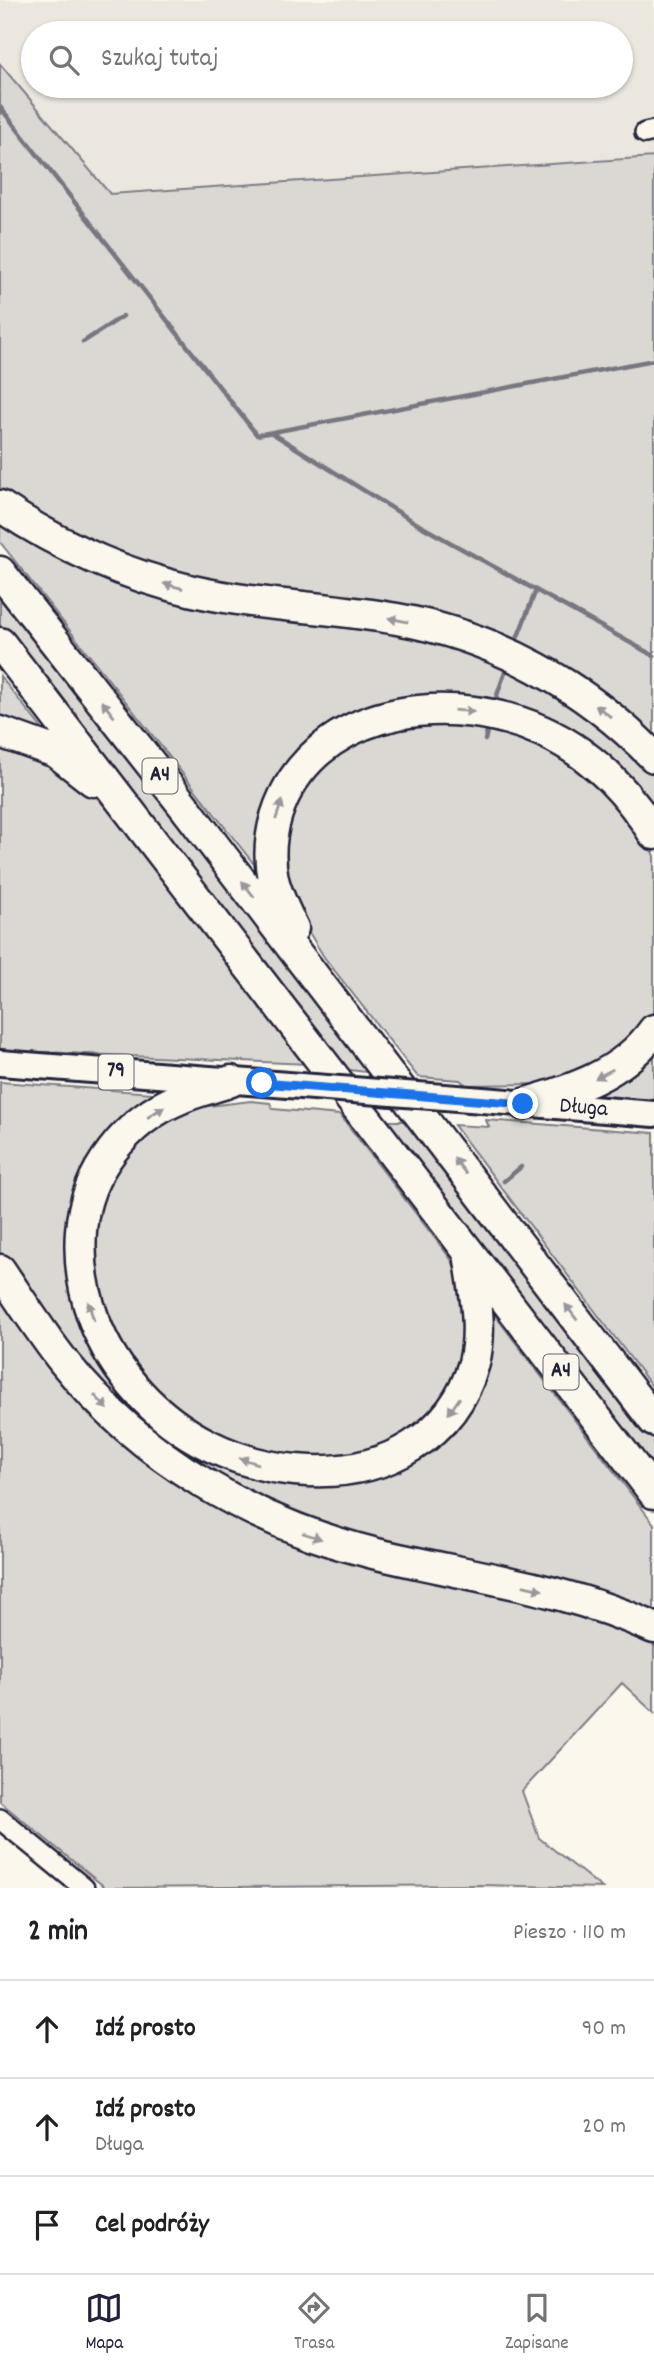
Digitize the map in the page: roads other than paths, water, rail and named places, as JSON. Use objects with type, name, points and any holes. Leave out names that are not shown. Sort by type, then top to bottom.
[{"type":"highway","points":[[0,506],[70,547],[156,581],[234,598],[398,620],[484,643],[564,683],[603,710],[654,757]]},
{"type":"highway","name":"A4","points":[[0,572],[319,982],[654,1421]]},
{"type":"highway","name":"A4","points":[[0,643],[654,1493]]},
{"type":"highway","points":[[319,982],[277,895],[271,841],[277,812],[300,769],[319,748],[349,730],[397,715],[441,710],[485,714],[526,724],[560,740],[593,761],[625,793],[654,834]]},
{"type":"highway","points":[[0,732],[56,752],[134,814]]},
{"type":"highway","points":[[523,1104],[564,1092],[617,1068],[654,1030]]},
{"type":"highway","points":[[232,1081],[164,1106],[122,1139],[95,1177],[82,1221],[80,1269],[101,1338],[135,1390],[178,1429],[227,1455],[283,1469],[327,1472],[351,1469],[406,1450],[441,1424],[454,1408],[474,1363],[478,1325],[469,1251]]},
{"type":"highway","points":[[0,1270],[51,1344],[88,1389],[142,1440],[216,1491],[259,1514],[332,1542],[576,1598],[654,1628]]},
{"type":"highway","points":[[613,1366],[654,1406]]},
{"type":"main road","name":"79","points":[[0,1063],[232,1081]]},
{"type":"main road","name":"Długa","points":[[232,1081],[654,1114]]},
{"type":"street","points":[[0,1819],[84,1888]]},
{"type":"waterway","points":[[0,107],[257,435],[654,360]]},
{"type":"waterway","points":[[83,342],[123,316]]},
{"type":"waterway","points":[[272,433],[419,525],[654,656]]},
{"type":"waterway","points":[[515,644],[536,590]]},
{"type":"waterway","points":[[494,704],[507,666]]},
{"type":"waterway","points":[[485,740],[488,727]]},
{"type":"waterway","points":[[504,1181],[521,1167]]}]
